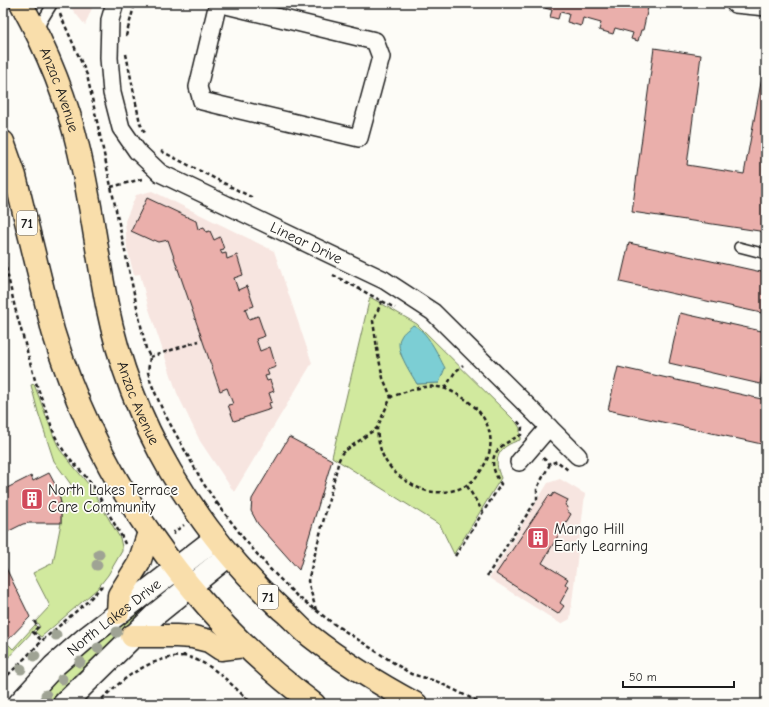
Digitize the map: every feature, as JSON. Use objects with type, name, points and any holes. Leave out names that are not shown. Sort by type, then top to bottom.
[{"type":"highway","name":"Anzac Avenue","points":[[21,3],[38,33],[64,98],[79,151],[108,307],[125,371],[141,414],[163,458],[198,516],[222,547],[268,596],[310,635],[362,673],[416,704]]},
{"type":"highway","name":"71","points":[[3,142],[15,176],[53,331],[79,406],[111,470],[149,532],[189,587],[267,667],[314,704]]},
{"type":"highway","points":[[118,613],[119,595],[139,563],[149,532]]},
{"type":"highway","points":[[132,636],[193,637],[209,641],[221,649],[245,646]]},
{"type":"street","name":"Linear Drive","points":[[115,3],[110,20],[109,58],[112,93],[121,128],[137,151],[160,173],[384,280],[433,312],[578,456]]},
{"type":"street","points":[[218,3],[375,41],[381,57],[359,138],[202,101],[198,87],[218,3]]},
{"type":"street","points":[[735,4],[766,7]]},
{"type":"street","points":[[518,462],[549,428]]},
{"type":"street","name":"North Lakes Drive","points":[[19,704],[54,666],[118,613],[176,569],[222,547]]},
{"type":"street","name":"North Lakes Drive","points":[[64,704],[132,636],[189,587],[222,547]]},
{"type":"lane","points":[[38,33],[42,21],[55,6]]},
{"type":"lane","points":[[739,247],[766,254]]},
{"type":"path","points":[[55,6],[88,75],[111,187],[145,341],[150,357],[148,365],[150,378],[163,411],[203,483],[216,504],[245,540],[270,569],[298,596],[334,624],[411,674],[436,681],[483,704]]},
{"type":"path","points":[[111,187],[142,178],[149,182]]},
{"type":"path","points":[[3,254],[15,308],[35,380],[55,436],[65,453],[92,484],[123,539],[126,548]]},
{"type":"path","points":[[327,272],[402,311]]},
{"type":"path","points":[[382,301],[374,321],[378,355],[383,378],[391,397]]},
{"type":"path","points":[[150,357],[199,341]]},
{"type":"path","points":[[457,360],[468,371]]},
{"type":"path","points":[[445,388],[455,372],[462,365]]},
{"type":"path","points":[[316,610],[308,581],[339,460],[342,453],[377,428],[391,397],[416,388],[445,388],[470,402],[485,418],[490,432],[491,449],[488,460],[482,470],[475,480],[467,486],[438,493],[427,491],[415,487],[401,479],[391,468],[381,454],[377,428]]},
{"type":"path","points":[[455,556],[501,484],[493,466],[495,452],[504,443],[521,435],[522,428],[512,415]]},
{"type":"path","points":[[491,449],[495,452]]},
{"type":"path","points":[[487,576],[537,499],[537,488],[550,464],[557,461],[568,470]]},
{"type":"path","points":[[467,486],[483,512]]},
{"type":"path","points":[[3,680],[42,641],[88,601],[104,584]]},
{"type":"path","points":[[34,621],[38,627],[33,632],[42,641]]},
{"type":"path","points":[[184,656],[185,652]]},
{"type":"path","points":[[97,704],[114,687],[149,664],[170,657],[184,656],[211,666],[253,704]]},
{"type":"shaded area","points":[[67,3],[94,3],[85,25]]},
{"type":"shaded area","points":[[152,191],[274,251],[312,363],[234,492],[200,441],[177,393],[148,306],[140,274],[134,275],[127,248],[125,221],[136,195]]},
{"type":"shaded area","points":[[560,479],[585,494],[570,619],[561,624],[489,578],[548,483]]},
{"type":"green space","points":[[370,297],[417,324],[516,422],[520,428],[520,440],[502,449],[499,454],[497,464],[501,478],[454,554],[440,525],[332,457]],"holes":[[[400,353],[439,383],[417,384]]]},
{"type":"green space","points":[[34,384],[60,450],[89,485],[120,538],[122,547],[122,551],[108,575],[97,589],[41,637],[35,632],[40,627],[36,621],[50,606],[33,573],[53,563],[61,523],[61,507],[58,507],[58,504],[61,503],[59,495],[75,490],[54,461],[38,412],[31,385]]},
{"type":"green space","points":[[163,592],[165,596],[74,676],[47,704],[29,704],[67,665]]},
{"type":"green space","points":[[35,625],[37,627],[3,663],[3,645],[6,642],[13,649]]},
{"type":"water","points":[[413,325],[427,337],[445,368],[439,383],[417,384],[401,354],[399,342],[401,337]]},
{"type":"building","points":[[547,3],[649,3],[643,30],[641,30],[638,41],[631,39],[633,33],[615,28],[613,34],[599,30],[601,23],[583,18],[581,26],[567,22],[569,14],[560,12],[558,19],[550,17],[552,10],[545,8]]},
{"type":"building","points":[[654,48],[701,55],[687,165],[744,174],[766,56],[766,232],[632,212]]},
{"type":"building","points":[[147,198],[196,221],[198,229],[204,227],[206,232],[210,231],[214,240],[220,237],[224,249],[220,250],[222,254],[226,253],[227,259],[237,255],[243,275],[234,278],[238,290],[247,286],[254,306],[245,309],[249,319],[258,316],[265,336],[256,339],[260,351],[270,347],[276,367],[267,370],[269,375],[265,376],[267,381],[270,380],[274,391],[269,393],[272,402],[269,403],[271,409],[234,421],[228,405],[233,404],[227,388],[220,391],[168,240],[159,242],[153,241],[131,231]]},
{"type":"building","points":[[629,243],[766,273],[766,314],[620,282]]},
{"type":"building","points":[[680,313],[766,332],[766,355],[760,384],[669,363]]},
{"type":"building","points":[[618,367],[766,400],[766,445],[608,410]]},
{"type":"building","points":[[289,437],[332,460],[299,570],[258,524],[251,511],[252,499]]},
{"type":"building","name":"North Lakes Terrace Care Community","points":[[49,473],[56,486],[54,487],[55,490],[58,490],[61,503],[58,504],[58,507],[61,507],[61,523],[23,524],[3,534],[3,490],[31,476],[33,481]]},
{"type":"building","name":"Mango Hill Early Learning","points":[[554,493],[568,500],[565,505],[568,507],[567,511],[571,514],[542,563],[568,579],[565,584],[569,587],[560,603],[564,606],[558,614],[496,574],[549,495],[551,497]]},
{"type":"building","points":[[3,562],[30,617],[3,645]]},
{"type":"place","name":"North Lakes Terrace Care Community","points":[[32,499]]},
{"type":"place","name":"Mango Hill Early Learning","points":[[538,538]]}]
